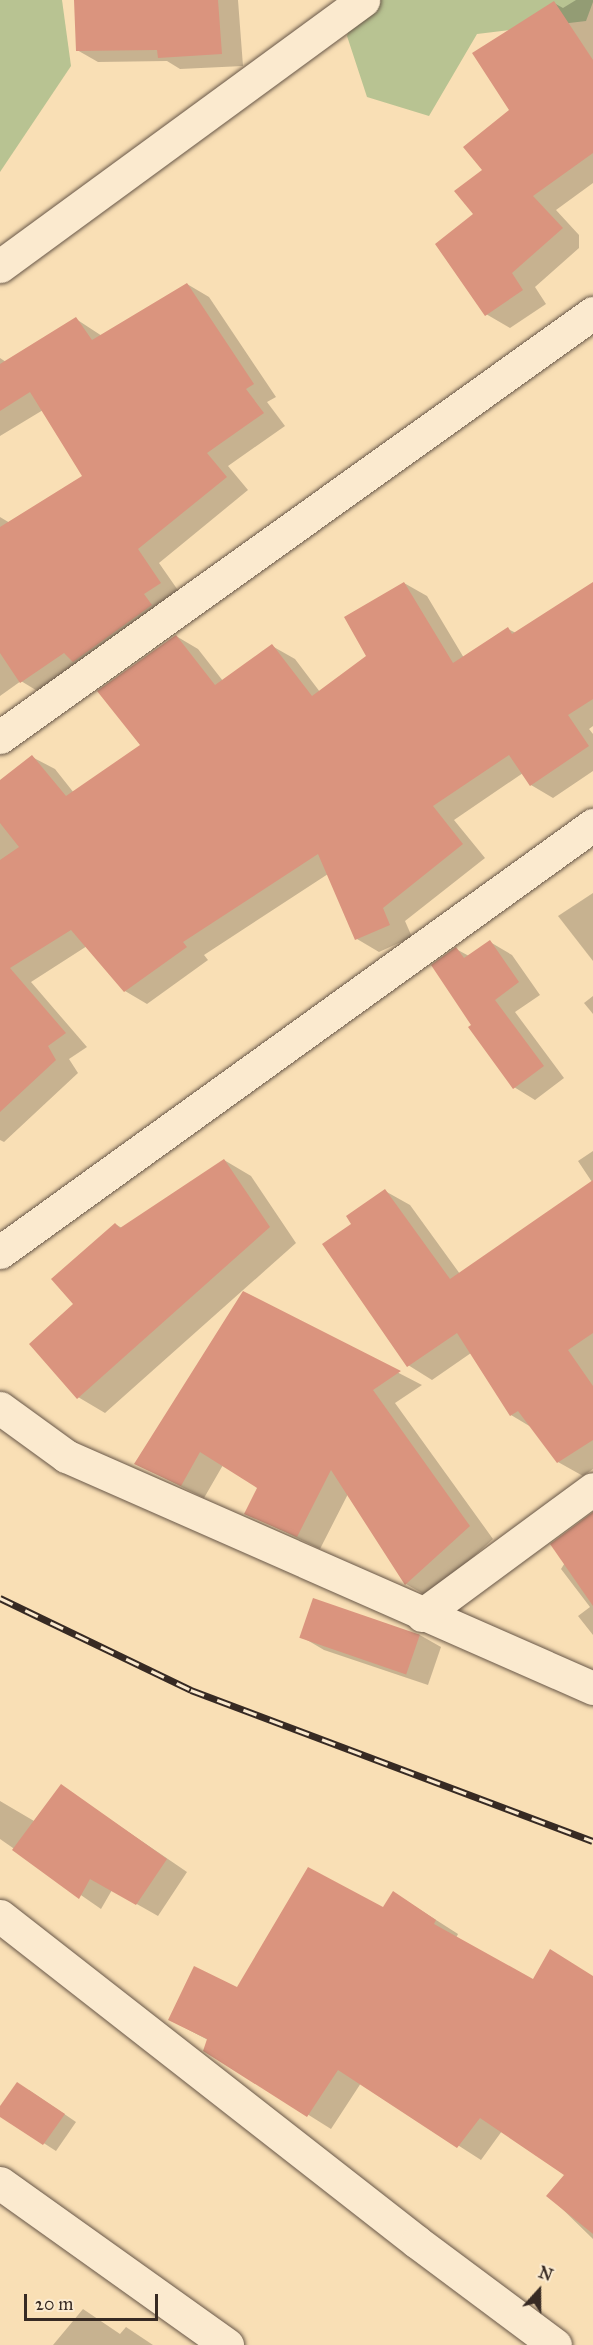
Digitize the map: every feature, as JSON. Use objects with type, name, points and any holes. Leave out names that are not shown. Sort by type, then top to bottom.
[{"type":"street","points":[[0,266],[363,0]]},
{"type":"street","points":[[0,737],[593,313]]},
{"type":"street","points":[[0,1252],[593,825]]},
{"type":"street","points":[[0,1408],[66,1456],[422,1616],[593,1688]]},
{"type":"street","points":[[422,1616],[593,1489]]},
{"type":"street","points":[[0,1916],[417,2242],[555,2345]]},
{"type":"street","points":[[0,2183],[217,2342]]},
{"type":"green space","points":[[0,0],[62,0],[71,66],[0,172]]},
{"type":"green space","points":[[358,0],[593,0],[593,2],[586,21],[477,34],[429,116],[367,97],[347,36]]},
{"type":"building","points":[[74,0],[218,0],[222,54],[158,58],[157,50],[76,51]]},
{"type":"building","points":[[554,1],[593,60],[593,153],[533,196],[563,228],[512,273],[523,290],[485,316],[435,244],[473,214],[454,191],[482,170],[463,147],[509,110],[472,53]]},
{"type":"building","points":[[187,283],[254,384],[246,389],[264,413],[207,453],[227,477],[138,549],[161,583],[144,594],[152,605],[73,662],[64,653],[20,683],[0,653],[0,527],[82,476],[30,392],[0,411],[0,364],[76,317],[92,340]]},
{"type":"building","points":[[404,582],[453,663],[508,627],[512,634],[593,582],[593,699],[568,715],[589,746],[530,786],[509,755],[433,806],[463,844],[383,908],[390,925],[355,940],[318,854],[183,942],[187,947],[124,992],[71,930],[10,968],[66,1033],[48,1046],[56,1060],[0,1112],[0,860],[19,847],[0,823],[0,780],[32,755],[66,796],[140,745],[97,691],[176,635],[215,685],[272,644],[312,696],[366,656],[344,617]]},
{"type":"building","points":[[490,940],[519,982],[495,1000],[544,1066],[513,1089],[468,1027],[471,1025],[431,965],[456,947],[464,958]]},
{"type":"building","points":[[224,1159],[270,1227],[77,1399],[29,1344],[73,1304],[51,1279],[115,1223],[120,1228]]},
{"type":"building","points":[[593,1180],[593,1333],[568,1350],[593,1386],[593,1440],[557,1463],[518,1411],[510,1416],[457,1333],[407,1367],[322,1244],[351,1224],[346,1216],[385,1189],[450,1279]]},
{"type":"building","points":[[243,1291],[401,1371],[373,1390],[470,1526],[405,1585],[331,1470],[297,1537],[244,1514],[257,1488],[200,1452],[181,1486],[134,1464]]},
{"type":"building","points":[[593,1512],[593,1606],[550,1544]]},
{"type":"building","points":[[313,1598],[420,1635],[406,1675],[299,1638]]},
{"type":"building","points":[[61,1784],[167,1859],[136,1905],[90,1879],[79,1899],[12,1850]]},
{"type":"building","points":[[308,1867],[383,1907],[393,1891],[436,1920],[434,1924],[533,1979],[550,1949],[593,1976],[593,2234],[546,2196],[564,2175],[480,2118],[457,2148],[338,2070],[307,2117],[203,2051],[207,2039],[168,2020],[194,1966],[237,1987]]},
{"type":"building","points":[[17,2082],[65,2114],[43,2145],[0,2117],[0,2106]]},
{"type":"railway","points":[[0,1598],[191,1690],[593,1841]]}]
